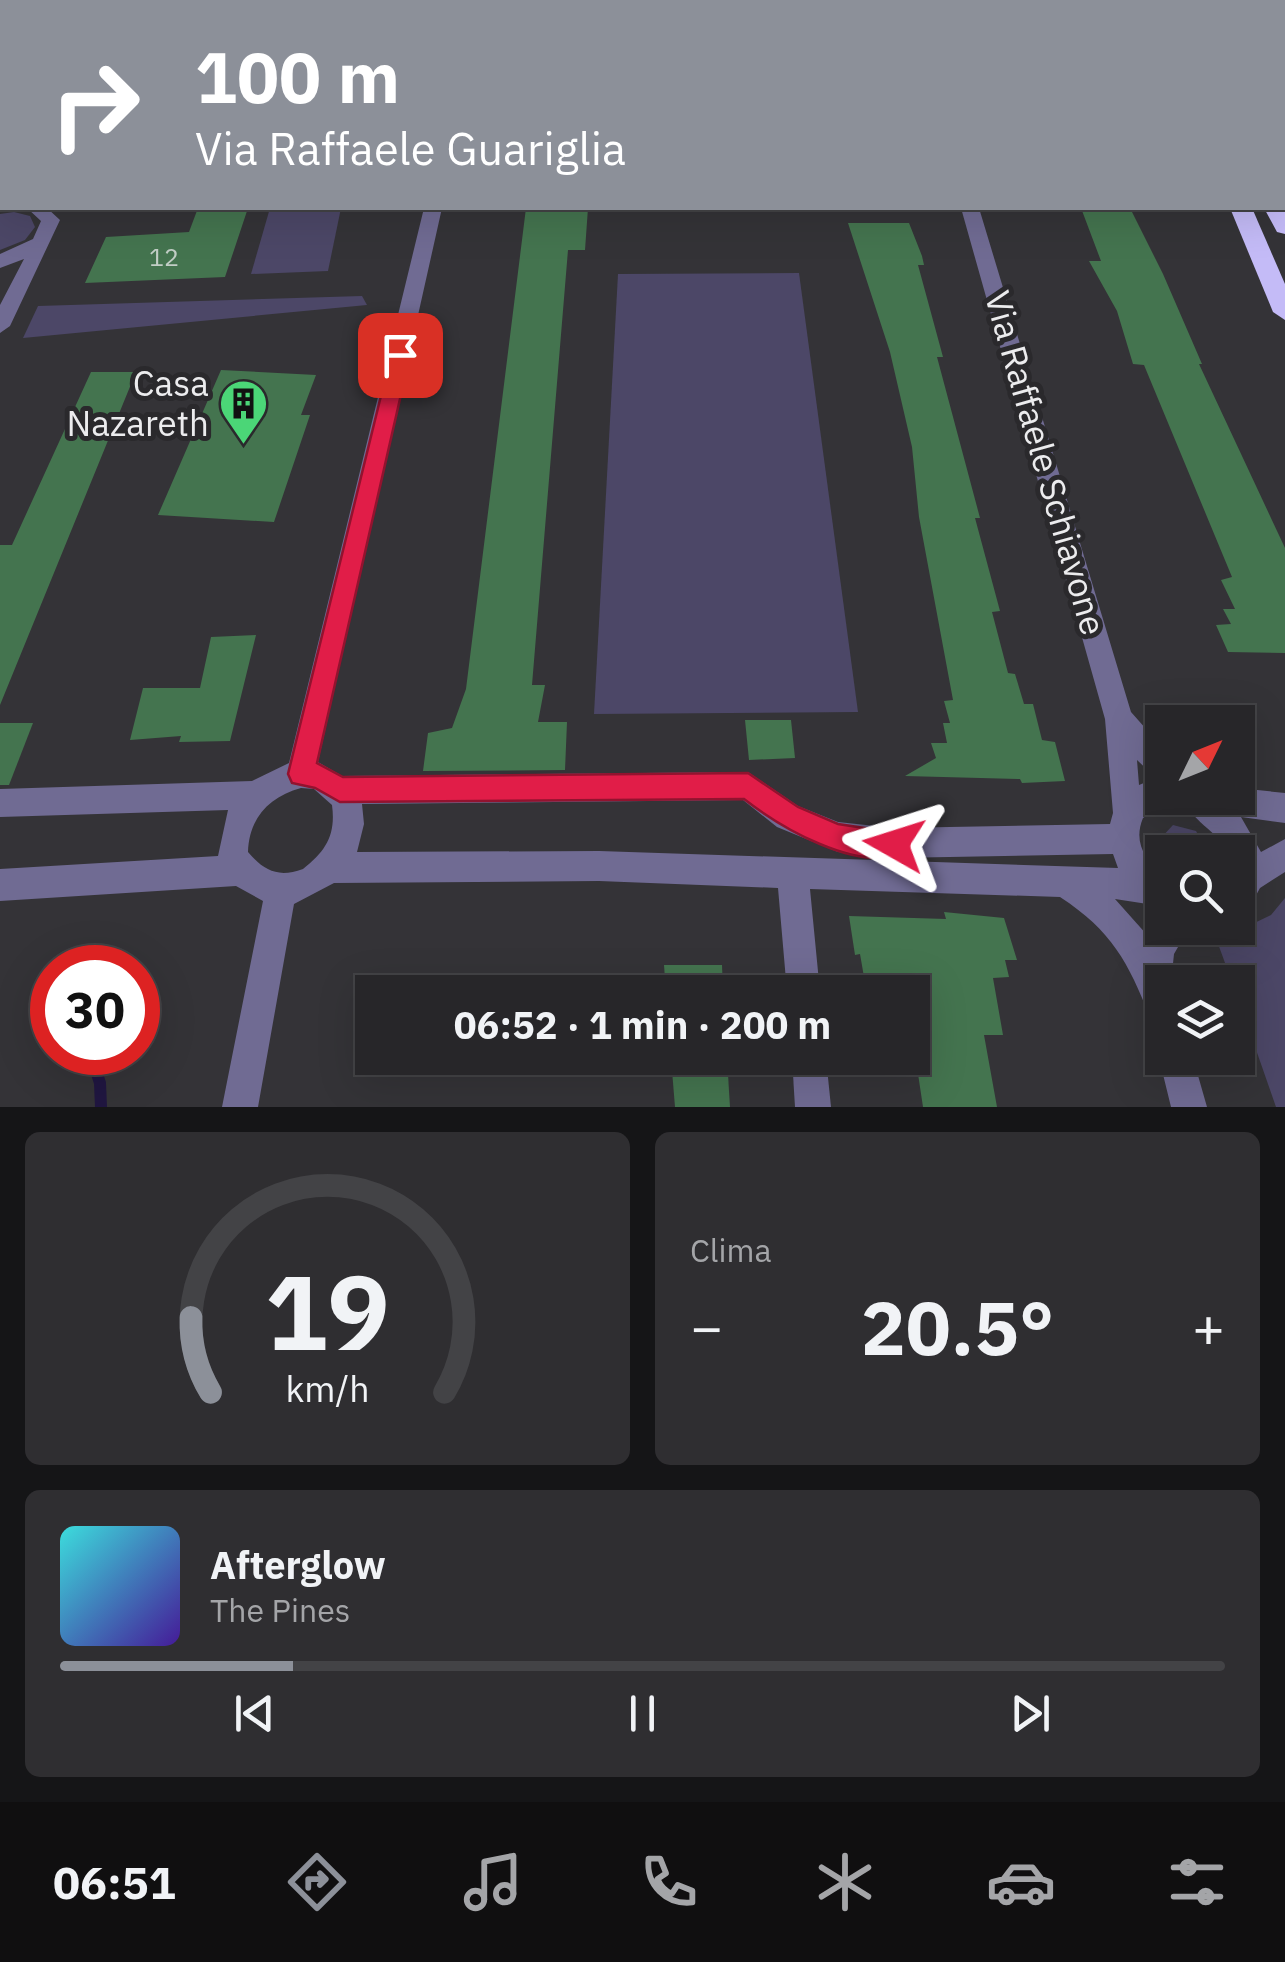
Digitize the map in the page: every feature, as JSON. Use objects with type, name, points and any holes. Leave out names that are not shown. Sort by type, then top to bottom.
[{"type":"highway","points":[[1242,210],[1285,312]]},
{"type":"street","points":[[40,210],[47,214],[46,235]]},
{"type":"street","points":[[0,326],[62,210]]},
{"type":"street","points":[[301,774],[433,210]]},
{"type":"street","name":"Via Raffaele Schiavone","points":[[964,210],[1119,719],[1125,825]]},
{"type":"street","points":[[0,262],[46,235]]},
{"type":"street","name":"Via Raffaele Schiavone","points":[[1119,719],[1145,748]]},
{"type":"street","points":[[301,774],[320,776],[340,790],[351,814],[350,832],[330,868],[312,881],[281,890],[254,885],[240,870],[232,838],[237,819],[256,794],[282,778],[301,774]]},
{"type":"street","points":[[340,790],[748,786],[788,817],[838,837],[894,844],[1125,825]]},
{"type":"street","points":[[0,803],[256,794]]},
{"type":"street","points":[[1145,795],[1125,825],[1136,870],[1145,879]]},
{"type":"street","points":[[1255,804],[1285,808]]},
{"type":"street","points":[[1222,815],[1238,835]]},
{"type":"street","points":[[1255,878],[1285,854]]},
{"type":"street","points":[[330,868],[599,866],[794,876],[1063,881],[1145,889]]},
{"type":"street","points":[[0,884],[240,870]]},
{"type":"street","points":[[794,876],[802,975]]},
{"type":"street","points":[[1063,881],[1104,905],[1145,969]]},
{"type":"street","points":[[240,1107],[281,890]]},
{"type":"street","points":[[810,1075],[813,1107]]},
{"type":"street","points":[[1181,1075],[1189,1107]]},
{"type":"shaded area","points":[[269,210],[341,210],[328,271],[251,274]]},
{"type":"shaded area","points":[[0,214],[30,216],[35,227],[25,240],[0,250]]},
{"type":"shaded area","points":[[799,273],[858,712],[594,714],[618,274]]},
{"type":"shaded area","points":[[362,296],[367,305],[23,338],[38,306]]},
{"type":"shaded area","points":[[1173,825],[1198,835],[1164,835]]},
{"type":"shaded area","points":[[1285,898],[1285,1107],[1276,1107],[1255,1047],[1255,965],[1226,965],[1218,945],[1255,945],[1255,923],[1271,915]]},
{"type":"building","points":[[197,210],[247,210],[225,277],[85,283],[106,237],[189,232]]},
{"type":"building","points":[[526,210],[588,210],[585,250],[568,250],[532,685],[545,685],[538,722],[567,722],[565,770],[423,771],[428,733],[452,728],[466,689]]},
{"type":"building","points":[[1082,210],[1131,210],[1285,548],[1285,653],[1228,652],[1216,625],[1231,624],[1223,609],[1235,609],[1221,580],[1232,577],[1144,365],[1133,364],[1117,311],[1089,261],[1101,261]]},
{"type":"building","points":[[848,223],[909,223],[922,256],[924,265],[918,265],[943,357],[937,357],[980,518],[975,518],[1000,611],[992,612],[1008,673],[1015,674],[1024,704],[1033,704],[1042,740],[1055,742],[1065,781],[1022,783],[1020,779],[905,776],[936,758],[931,743],[947,743],[943,723],[950,723],[944,701],[953,700],[919,517],[912,447],[890,352]]},
{"type":"building","name":"Casa Nazareth","points":[[221,370],[316,375],[301,415],[310,415],[274,522],[158,515]]},
{"type":"building","points":[[91,372],[136,372],[0,705],[0,545],[12,545]]},
{"type":"building","points":[[256,635],[230,741],[179,742],[181,736],[130,740],[143,688],[200,688],[211,637]]},
{"type":"building","points":[[745,720],[791,720],[795,758],[749,760]]},
{"type":"building","points":[[0,723],[33,723],[9,785],[0,785]]},
{"type":"building","points":[[944,912],[1004,918],[1017,960],[1005,960],[1009,977],[993,978],[1003,1035],[984,1035],[997,1107],[923,1107],[918,1075],[930,1075],[930,975],[864,975],[860,954],[855,955],[849,916],[946,919]]},
{"type":"building","points":[[664,965],[722,965],[722,975],[665,975]]},
{"type":"building","points":[[672,1075],[728,1075],[730,1107],[675,1107]]},
{"type":"waterway","points":[[97,1075],[101,1107]]},
{"type":"place","name":"Casa Nazareth","points":[[244,446]]},
{"type":"route","points":[[400,355],[312,744],[301,774],[320,776],[340,790],[748,786],[788,817],[838,837],[894,844]]}]
